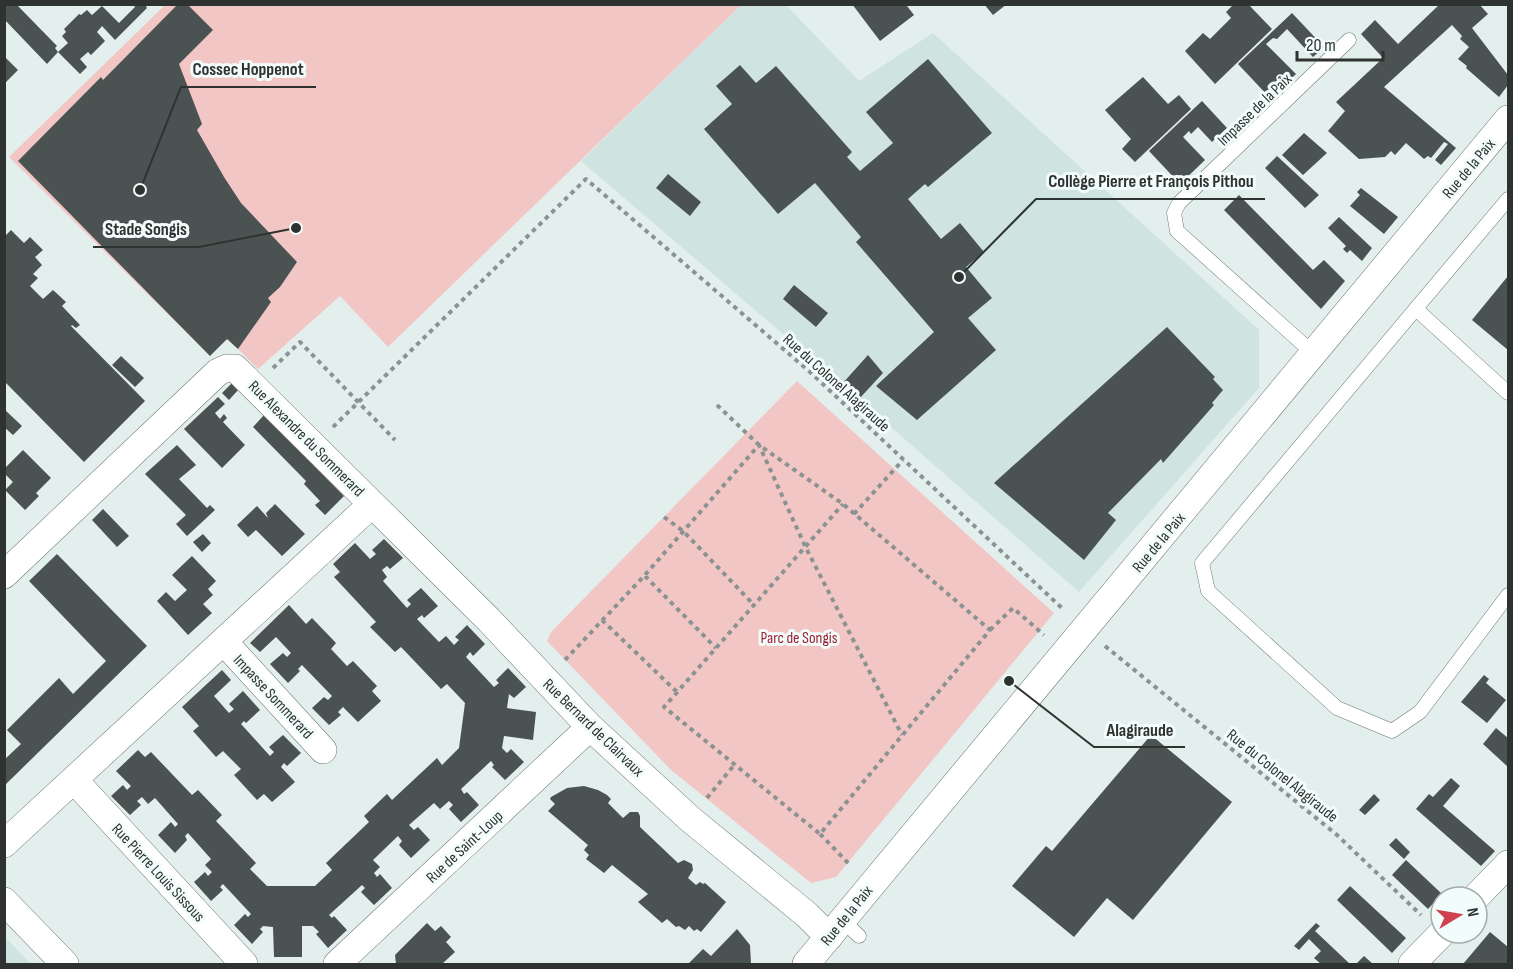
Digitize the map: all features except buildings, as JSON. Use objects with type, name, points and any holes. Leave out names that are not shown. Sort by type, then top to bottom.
[{"type":"street","name":"Rue de la Paix","points":[[806,964],[843,931],[1509,119]]},
{"type":"street","name":"Rue Alexandre du Sommerard","points":[[4,575],[218,372],[227,368],[235,368],[245,376],[372,504],[4,844]]},
{"type":"street","name":"Rue Bernard de Clairvaux","points":[[372,504],[489,620],[591,727],[690,819],[807,915],[843,931]]},
{"type":"street","name":"Impasse Sommerard","points":[[224,642],[323,750]]},
{"type":"street","name":"Rue de Saint-Loup","points":[[337,964],[591,727]]},
{"type":"street","name":"Rue Pierre Louis Sissous","points":[[74,780],[244,964]]},
{"type":"street","points":[[1489,885],[1507,868]]},
{"type":"street","points":[[4,901],[64,964]]},
{"type":"street","points":[[1412,964],[1430,945]]},
{"type":"lane","name":"Impasse de la Paix","points":[[1314,354],[1177,231],[1174,213],[1179,203],[1349,40]]},
{"type":"lane","points":[[1509,199],[1202,563],[1208,591],[1337,708],[1392,731],[1420,712],[1509,594]]},
{"type":"lane","points":[[1416,309],[1509,393]]},
{"type":"path","name":"Rue du Colonel Alagiraude","points":[[358,402],[586,179],[810,372],[1065,610]]},
{"type":"path","points":[[270,371],[300,342],[395,440]]},
{"type":"path","points":[[314,446],[358,402]]},
{"type":"path","points":[[717,405],[759,445],[843,504],[990,630]]},
{"type":"path","points":[[564,661],[645,575],[759,445]]},
{"type":"path","points":[[759,445],[805,546],[903,735]]},
{"type":"path","points":[[854,514],[903,460]]},
{"type":"path","points":[[843,504],[664,707],[820,834],[851,866]]},
{"type":"path","points":[[664,517],[683,531],[754,604]]},
{"type":"path","points":[[645,575],[716,648]]},
{"type":"path","points":[[820,834],[990,630],[1013,608],[1044,635]]},
{"type":"path","points":[[602,620],[677,692]]},
{"type":"path","name":"Rue du Colonel Alagiraude","points":[[1102,643],[1337,835],[1429,922]]},
{"type":"path","points":[[706,799],[735,764]]},
{"type":"shaded area","points":[[741,5],[786,5],[859,81],[933,33],[1259,330],[1259,388],[1079,592],[859,399],[581,161]]},
{"type":"shaded area","points":[[4,936],[27,960],[32,964],[5,964]]},
{"type":"green space","points":[[165,5],[741,5],[388,347],[340,296],[258,369],[228,339],[209,355],[9,157]]},
{"type":"green space","name":"Parc de Songis","points":[[797,381],[1054,613],[836,877],[811,883],[671,770],[547,641],[551,632]]},
{"type":"place","name":"Cossec Hoppenot","points":[[140,190]]},
{"type":"place","name":"Stade Songis","points":[[296,228]]},
{"type":"place","name":"Collège Pierre et François Pithou","points":[[959,277]]},
{"type":"place","name":"Alagiraude","points":[[1009,681]]}]
